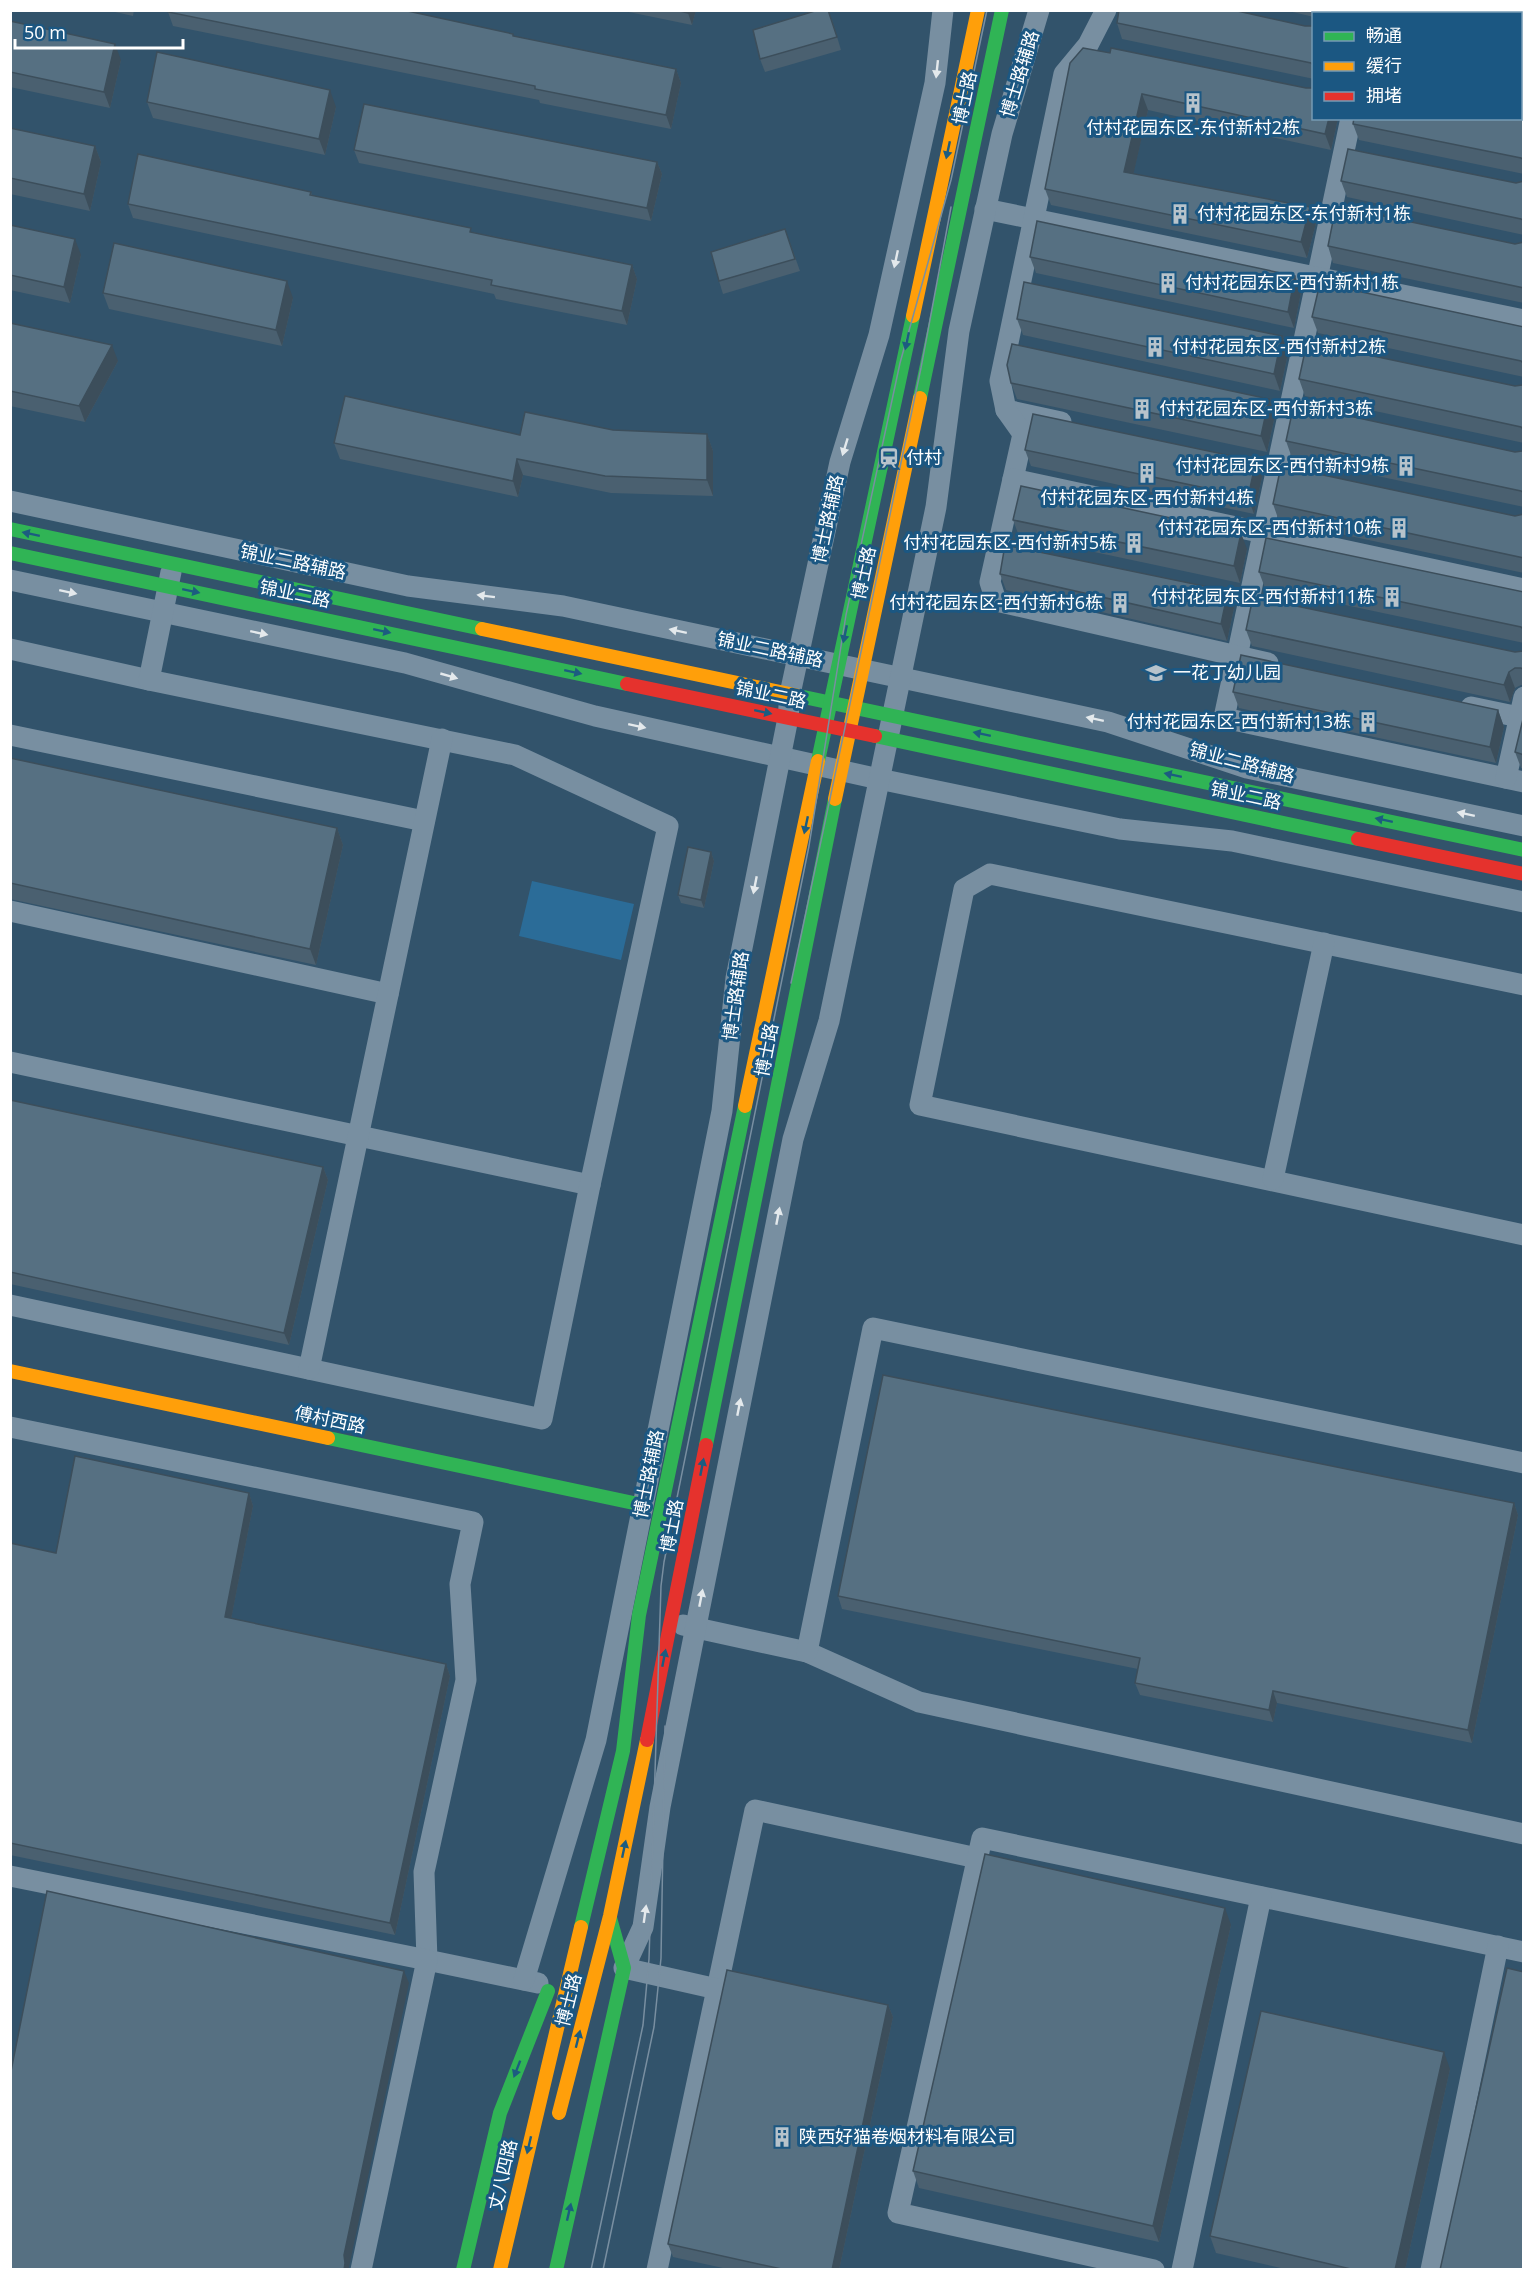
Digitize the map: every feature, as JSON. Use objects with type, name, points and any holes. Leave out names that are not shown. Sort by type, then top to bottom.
[{"type":"main road","name":"博士路","points":[[542,2088],[622,1751],[639,1615],[978,10]]},
{"type":"main road","name":"博士路","points":[[555,2130],[610,1916],[671,1623],[849,730],[1002,10]]},
{"type":"main road","name":"锦业二路","points":[[10,530],[854,706],[1524,850]]},
{"type":"main road","name":"锦业二路","points":[[10,553],[1524,874]]},
{"type":"main road","name":"傅村西路","points":[[10,1371],[643,1505]]},
{"type":"main road","points":[[556,2270],[624,1968],[610,1916]]},
{"type":"main road","points":[[463,2270],[500,2113],[550,1986],[582,1919]]},
{"type":"main road","name":"丈八四路","points":[[500,2270],[542,2088]]},
{"type":"street","name":"博士路辅路","points":[[524,1980],[596,1740],[722,1111],[736,978],[781,757],[790,694],[840,462],[879,335],[935,83],[943,10]]},
{"type":"street","name":"博士路辅路","points":[[624,1968],[643,1927],[660,1807],[793,1139],[829,1020],[936,507],[959,331],[1002,134],[1039,10]]},
{"type":"street","points":[[1106,10],[1089,45],[1064,74],[1000,381],[1006,410],[1023,434],[990,582],[996,601],[1283,666]]},
{"type":"street","points":[[1089,45],[1111,49]]},
{"type":"street","points":[[1351,120],[1224,718],[1515,780],[1522,711],[1452,703]]},
{"type":"street","points":[[1344,150],[1367,155]]},
{"type":"street","points":[[1332,207],[1355,212]]},
{"type":"street","points":[[985,209],[1524,320]]},
{"type":"street","points":[[1021,283],[1043,288]]},
{"type":"street","points":[[1280,338],[1326,348]]},
{"type":"street","points":[[1008,345],[1030,350]]},
{"type":"street","points":[[1267,401],[1313,411]]},
{"type":"street","points":[[1006,410],[1085,427]]},
{"type":"street","points":[[1254,464],[1299,474]]},
{"type":"street","points":[[1013,479],[1524,589]]},
{"type":"street","name":"锦业二路辅路","points":[[10,501],[408,586],[563,606],[900,677],[1108,722],[1247,768],[1524,826]]},
{"type":"street","points":[[999,545],[1022,550]]},
{"type":"street","points":[[149,680],[173,564]]},
{"type":"street","points":[[10,580],[405,663],[595,716],[879,779],[1120,829],[1232,841],[1524,903]]},
{"type":"street","points":[[1227,593],[1272,603]]},
{"type":"street","points":[[10,649],[515,755],[668,826],[542,1419],[10,1305]]},
{"type":"street","points":[[10,735],[424,821]]},
{"type":"street","points":[[309,1369],[442,739]]},
{"type":"street","points":[[1524,985],[990,874],[964,889],[920,1105],[1273,1179],[1524,1235]]},
{"type":"street","points":[[10,910],[388,994]]},
{"type":"street","points":[[1273,1179],[1324,943]]},
{"type":"street","points":[[10,1062],[590,1185]]},
{"type":"street","points":[[807,1652],[873,1328],[1524,1463]]},
{"type":"street","points":[[10,1427],[473,1522],[460,1584],[466,1680],[424,1872],[427,1960],[362,2270]]},
{"type":"street","points":[[671,1623],[807,1652],[919,1702],[1524,1834]]},
{"type":"street","points":[[657,2270],[756,1810],[977,1858]]},
{"type":"street","points":[[1154,2270],[898,2212],[982,1838],[1524,1952]]},
{"type":"street","points":[[10,1876],[550,1986]]},
{"type":"street","points":[[1182,2270],[1261,1897]]},
{"type":"street","points":[[1431,2270],[1498,1946]]},
{"type":"street","points":[[624,1968],[717,1989]]},
{"type":"shaded area","points":[[532,881],[634,904],[621,960],[519,936]]},
{"type":"building","points":[[168,10],[403,10],[513,34],[513,36],[676,69],[666,115],[535,89],[535,86],[168,12]]},
{"type":"building","points":[[818,10],[828,10],[837,37],[760,59],[753,30]]},
{"type":"building","points":[[1119,10],[1233,10],[1312,26],[1312,64],[1311,63],[1117,23]]},
{"type":"building","points":[[1320,10],[1352,10],[1352,12],[1320,12]]},
{"type":"building","points":[[1467,10],[1524,10],[1524,23],[1522,22],[1522,12]]},
{"type":"building","points":[[10,21],[115,44],[104,92],[10,72]]},
{"type":"building","points":[[1083,48],[1110,53],[1111,48],[1312,88],[1312,120],[1328,120],[1325,134],[1142,94],[1124,172],[1310,207],[1301,242],[1045,189],[1070,63]]},
{"type":"building","points":[[157,52],[330,90],[319,139],[147,102]]},
{"type":"building","points":[[1522,57],[1524,58],[1524,93],[1522,92]]},
{"type":"building","points":[[364,104],[657,162],[647,208],[354,150]]},
{"type":"building","points":[[1524,114],[1524,160],[1353,124],[1354,120],[1522,120]]},
{"type":"building","points":[[10,128],[95,146],[84,194],[10,178]]},
{"type":"building","points":[[1348,149],[1516,183],[1524,181],[1524,221],[1341,181]]},
{"type":"building","points":[[138,154],[311,192],[310,195],[471,228],[470,232],[632,265],[622,311],[491,285],[492,280],[128,204]]},
{"type":"building","points":[[1336,206],[1515,244],[1524,242],[1524,288],[1328,246]]},
{"type":"building","points":[[1037,221],[1295,276],[1288,312],[1030,257]]},
{"type":"building","points":[[10,225],[75,239],[64,287],[10,275]]},
{"type":"building","points":[[785,229],[795,259],[719,281],[711,252]]},
{"type":"building","points":[[114,243],[287,281],[276,330],[103,293]]},
{"type":"building","points":[[1024,282],[1282,336],[1274,374],[1017,319]]},
{"type":"building","points":[[1320,283],[1524,327],[1524,364],[1521,361],[1312,317]]},
{"type":"building","points":[[10,323],[112,345],[79,406],[10,391]]},
{"type":"building","points":[[1307,342],[1515,386],[1524,384],[1524,430],[1521,427],[1299,379]]},
{"type":"building","points":[[1012,344],[1269,399],[1261,436],[1011,383],[1007,365]]},
{"type":"building","points":[[345,396],[520,435],[525,412],[613,430],[707,434],[707,480],[605,476],[517,459],[513,481],[334,443]]},
{"type":"building","points":[[1294,404],[1515,452],[1524,450],[1524,493],[1286,441]]},
{"type":"building","points":[[1033,414],[1256,461],[1248,497],[1025,450]]},
{"type":"building","points":[[1281,466],[1515,516],[1524,514],[1524,558],[1273,504]]},
{"type":"building","points":[[1021,486],[1241,533],[1234,566],[1013,520]]},
{"type":"building","points":[[1266,538],[1524,592],[1524,630],[1521,627],[1259,572]]},
{"type":"building","points":[[1005,545],[1228,591],[1221,624],[1000,574]]},
{"type":"building","points":[[1253,597],[1515,652],[1524,650],[1524,670],[1515,668],[1509,672],[1504,685],[1246,630]]},
{"type":"building","points":[[1241,655],[1498,710],[1490,747],[1233,692]]},
{"type":"building","points":[[1524,715],[1524,755],[1515,752]]},
{"type":"building","points":[[10,758],[337,828],[310,949],[10,883]]},
{"type":"building","points":[[688,847],[711,852],[701,900],[678,895]]},
{"type":"building","points":[[10,1100],[323,1167],[284,1333],[10,1272]]},
{"type":"building","points":[[883,1375],[1514,1503],[1468,1730],[1273,1691],[1269,1710],[1135,1683],[1140,1658],[838,1596]]},
{"type":"building","points":[[75,1456],[249,1493],[225,1617],[446,1664],[390,1923],[10,1843],[10,1543],[56,1553]]},
{"type":"building","points":[[985,1854],[1225,1908],[1153,2226],[913,2171]]},
{"type":"building","points":[[47,1891],[404,1971],[344,2255],[344,2270],[10,2270],[10,2076]]},
{"type":"building","points":[[1507,1968],[1524,1972],[1524,2270],[1440,2270]]},
{"type":"building","name":"陕西好猫卷烟材料有限公司","points":[[727,1970],[888,2005],[832,2270],[786,2270],[668,2244]]},
{"type":"building","points":[[1261,2011],[1444,2052],[1395,2270],[1355,2270],[1210,2236]]},
{"type":"tram line","points":[[591,2270],[643,2025],[649,1959],[661,1586],[664,1562],[809,846],[846,615],[900,363],[951,180],[987,10]]},
{"type":"tram line","points":[[791,983],[921,368],[951,207]]},
{"type":"tram line","points":[[603,2270],[654,2027],[661,1958],[665,1726]]},
{"type":"traffic: fast","points":[[920,398],[1002,10]]},
{"type":"traffic: fast","points":[[818,761],[913,316]]},
{"type":"traffic: fast","points":[[10,529],[482,629]]},
{"type":"traffic: fast","points":[[10,553],[627,684]]},
{"type":"traffic: fast","points":[[799,696],[1524,850]]},
{"type":"traffic: fast","points":[[875,736],[1358,839]]},
{"type":"traffic: fast","points":[[706,1445],[835,799]]},
{"type":"traffic: fast","points":[[581,1927],[623,1751],[639,1615],[745,1106]]},
{"type":"traffic: fast","points":[[328,1438],[643,1505]]},
{"type":"traffic: fast","points":[[556,2270],[624,1968],[610,1918]]},
{"type":"traffic: fast","points":[[463,2270],[500,2113],[548,1991]]},
{"type":"traffic: slow","points":[[913,316],[978,10]]},
{"type":"traffic: slow","points":[[835,799],[920,398]]},
{"type":"traffic: slow","points":[[482,629],[799,696]]},
{"type":"traffic: slow","points":[[745,1106],[818,761]]},
{"type":"traffic: slow","points":[[10,1371],[328,1438]]},
{"type":"traffic: slow","points":[[559,2113],[610,1916],[647,1740]]},
{"type":"traffic: slow","points":[[500,2270],[581,1927]]},
{"type":"traffic: jam","points":[[627,684],[875,736]]},
{"type":"traffic: jam","points":[[1358,839],[1524,874]]},
{"type":"traffic: jam","points":[[647,1740],[706,1445]]},
{"type":"place","name":"付村花园东区-东付新村2栋","points":[[1193,103]]},
{"type":"place","name":"付村花园东区-东付新村1栋","points":[[1180,214]]},
{"type":"place","name":"付村花园东区-西付新村1栋","points":[[1168,283]]},
{"type":"place","name":"付村花园东区-西付新村2栋","points":[[1155,347]]},
{"type":"place","name":"付村花园东区-西付新村3栋","points":[[1142,409]]},
{"type":"place","name":"付村","points":[[889,458]]},
{"type":"place","name":"付村花园东区-西付新村9栋","points":[[1406,466]]},
{"type":"place","name":"付村花园东区-西付新村4栋","points":[[1147,473]]},
{"type":"place","name":"付村花园东区-西付新村10栋","points":[[1399,528]]},
{"type":"place","name":"付村花园东区-西付新村5栋","points":[[1134,543]]},
{"type":"place","name":"付村花园东区-西付新村11栋","points":[[1392,597]]},
{"type":"place","name":"付村花园东区-西付新村6栋","points":[[1120,603]]},
{"type":"place","name":"一花丁幼儿园","points":[[1156,673]]},
{"type":"place","name":"付村花园东区-西付新村13栋","points":[[1368,722]]},
{"type":"place","name":"陕西好猫卷烟材料有限公司","points":[[782,2137]]}]
